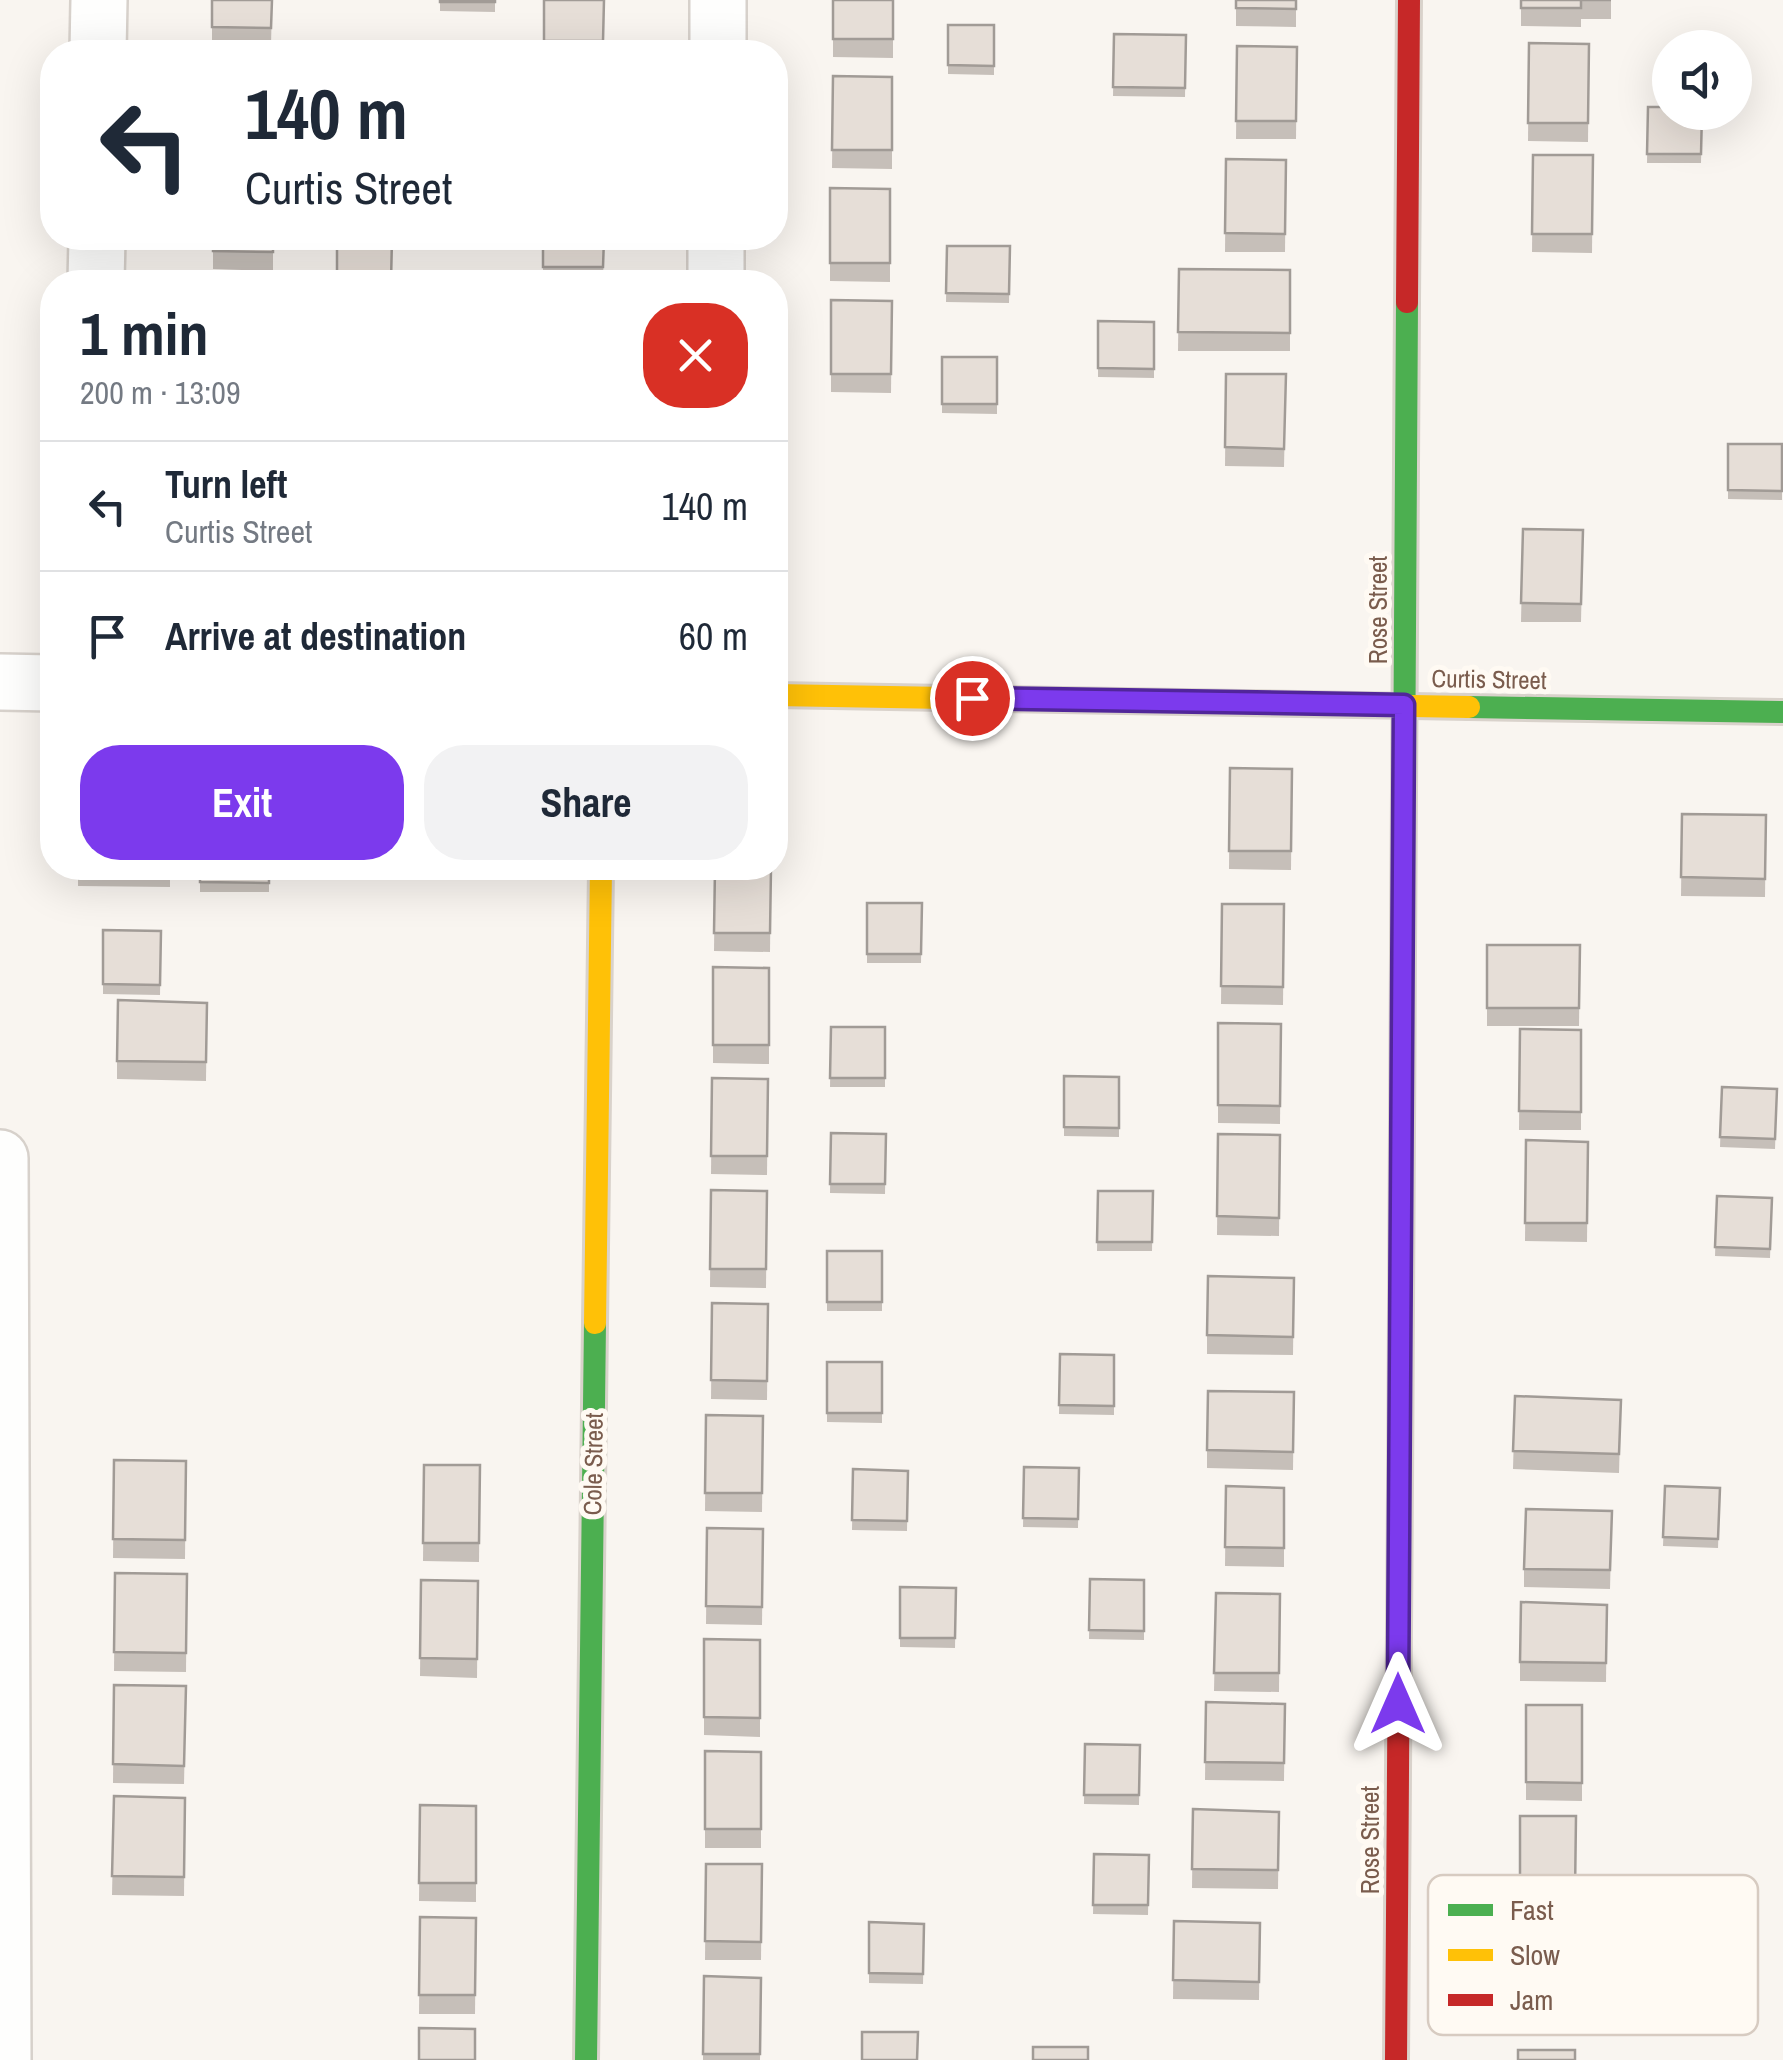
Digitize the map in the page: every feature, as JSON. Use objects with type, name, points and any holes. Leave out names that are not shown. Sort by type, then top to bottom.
[{"type":"street","points":[[98,40],[99,0]]},
{"type":"street","points":[[718,0],[718,40]]},
{"type":"street","name":"Rose Street","points":[[1396,2060],[1410,0]]},
{"type":"street","points":[[0,682],[40,684]]},
{"type":"street","name":"Curtis Street","points":[[788,694],[1783,712]]},
{"type":"street","name":"Cole Street","points":[[586,2060],[601,880]]},
{"type":"street","points":[[0,1158],[3,2060]]},
{"type":"building","points":[[212,0],[272,0],[271,28],[212,27]]},
{"type":"building","points":[[495,0],[495,2],[440,2]]},
{"type":"building","points":[[544,0],[604,0],[603,40],[544,40]]},
{"type":"building","points":[[833,0],[893,0],[893,39],[833,39]]},
{"type":"building","points":[[1236,0],[1296,0],[1296,9],[1236,8]]},
{"type":"building","points":[[1521,0],[1581,0],[1581,8],[1521,8]]},
{"type":"building","points":[[948,25],[994,25],[994,66],[948,65]]},
{"type":"building","points":[[1114,34],[1186,35],[1185,88],[1113,87]]},
{"type":"building","points":[[1529,43],[1589,44],[1588,123],[1528,123]]},
{"type":"building","points":[[1237,46],[1297,47],[1296,121],[1236,121]]},
{"type":"building","points":[[833,76],[892,77],[892,150],[832,150]]},
{"type":"building","points":[[1648,107],[1652,107],[1652,130],[1702,130],[1701,154],[1647,154]]},
{"type":"building","points":[[1533,155],[1593,155],[1592,234],[1532,234]]},
{"type":"building","points":[[1226,159],[1286,160],[1285,234],[1225,233]]},
{"type":"building","points":[[830,188],[890,189],[890,263],[830,263]]},
{"type":"building","points":[[947,246],[1010,246],[1009,294],[946,293]]},
{"type":"building","points":[[273,250],[273,252],[213,251]]},
{"type":"building","points":[[337,250],[392,250],[391,270],[337,270]]},
{"type":"building","points":[[543,250],[604,250],[603,267],[543,267]]},
{"type":"building","points":[[1179,269],[1290,270],[1290,333],[1178,332]]},
{"type":"building","points":[[831,300],[892,301],[891,374],[831,374]]},
{"type":"building","points":[[1098,321],[1154,322],[1154,369],[1098,368]]},
{"type":"building","points":[[942,357],[997,357],[997,404],[942,404]]},
{"type":"building","points":[[1226,374],[1286,374],[1284,449],[1225,447]]},
{"type":"building","points":[[1728,444],[1782,444],[1782,491],[1728,490]]},
{"type":"building","points":[[1523,529],[1583,530],[1581,604],[1521,603]]},
{"type":"building","points":[[1230,768],[1292,769],[1291,851],[1229,851]]},
{"type":"building","points":[[1682,814],[1766,815],[1765,879],[1681,877]]},
{"type":"building","points":[[200,880],[269,880],[269,883]]},
{"type":"building","points":[[715,880],[771,880],[770,933],[714,933]]},
{"type":"building","points":[[867,903],[922,903],[921,954],[867,954]]},
{"type":"building","points":[[1222,904],[1284,904],[1283,987],[1221,986]]},
{"type":"building","points":[[103,930],[161,931],[160,985],[103,984]]},
{"type":"building","points":[[1487,945],[1580,945],[1579,1008],[1487,1008]]},
{"type":"building","points":[[713,967],[769,968],[769,1045],[713,1045]]},
{"type":"building","points":[[118,1000],[207,1003],[206,1062],[117,1061]]},
{"type":"building","points":[[1218,1023],[1281,1024],[1280,1106],[1218,1105]]},
{"type":"building","points":[[831,1027],[885,1027],[885,1078],[830,1078]]},
{"type":"building","points":[[1520,1029],[1581,1030],[1581,1112],[1519,1111]]},
{"type":"building","points":[[1064,1076],[1119,1077],[1119,1128],[1064,1127]]},
{"type":"building","points":[[712,1078],[768,1079],[767,1156],[711,1156]]},
{"type":"building","points":[[1722,1087],[1777,1089],[1775,1139],[1720,1137]]},
{"type":"building","points":[[831,1133],[886,1134],[885,1184],[830,1184]]},
{"type":"building","points":[[1218,1134],[1280,1135],[1279,1218],[1217,1216]]},
{"type":"building","points":[[1526,1140],[1588,1142],[1587,1223],[1525,1223]]},
{"type":"building","points":[[711,1190],[767,1191],[766,1269],[710,1269]]},
{"type":"building","points":[[1098,1191],[1153,1191],[1152,1242],[1097,1242]]},
{"type":"building","points":[[1717,1196],[1772,1198],[1770,1249],[1715,1247]]},
{"type":"building","points":[[827,1251],[882,1251],[882,1302],[827,1302]]},
{"type":"building","points":[[1208,1276],[1294,1278],[1293,1337],[1207,1335]]},
{"type":"building","points":[[712,1303],[768,1304],[767,1381],[711,1380]]},
{"type":"building","points":[[1060,1354],[1114,1355],[1114,1406],[1059,1405]]},
{"type":"building","points":[[827,1362],[882,1362],[882,1413],[827,1413]]},
{"type":"building","points":[[1208,1391],[1294,1392],[1293,1452],[1207,1450]]},
{"type":"building","points":[[1515,1396],[1621,1400],[1619,1454],[1513,1451]]},
{"type":"building","points":[[706,1415],[763,1416],[762,1493],[705,1493]]},
{"type":"building","points":[[114,1460],[186,1461],[185,1540],[113,1539]]},
{"type":"building","points":[[424,1465],[480,1465],[479,1543],[423,1543]]},
{"type":"building","points":[[1024,1467],[1079,1468],[1078,1519],[1023,1518]]},
{"type":"building","points":[[853,1469],[908,1471],[907,1521],[852,1520]]},
{"type":"building","points":[[1226,1486],[1284,1488],[1284,1548],[1225,1547]]},
{"type":"building","points":[[1665,1486],[1720,1488],[1718,1539],[1663,1537]]},
{"type":"building","points":[[1526,1509],[1612,1511],[1610,1570],[1524,1569]]},
{"type":"building","points":[[707,1528],[763,1529],[762,1607],[706,1606]]},
{"type":"building","points":[[115,1573],[187,1574],[186,1653],[114,1652]]},
{"type":"building","points":[[1090,1579],[1144,1580],[1144,1631],[1089,1630]]},
{"type":"building","points":[[421,1580],[478,1581],[477,1659],[420,1658]]},
{"type":"building","points":[[900,1587],[956,1588],[955,1638],[900,1638]]},
{"type":"building","points":[[1216,1593],[1280,1594],[1279,1673],[1214,1673]]},
{"type":"building","points":[[1521,1602],[1607,1605],[1606,1663],[1520,1662]]},
{"type":"building","points":[[704,1639],[760,1640],[760,1718],[704,1717]]},
{"type":"building","points":[[114,1685],[186,1686],[184,1766],[113,1764]]},
{"type":"building","points":[[1206,1702],[1285,1704],[1284,1763],[1205,1762]]},
{"type":"building","points":[[1526,1705],[1582,1705],[1582,1783],[1526,1782]]},
{"type":"building","points":[[1085,1744],[1140,1745],[1139,1795],[1084,1795]]},
{"type":"building","points":[[705,1751],[761,1752],[761,1829],[705,1829]]},
{"type":"building","points":[[114,1796],[185,1798],[184,1877],[112,1876]]},
{"type":"building","points":[[420,1805],[476,1806],[476,1883],[419,1883]]},
{"type":"building","points":[[1193,1809],[1279,1812],[1278,1870],[1192,1869]]},
{"type":"building","points":[[1520,1816],[1576,1816],[1575,1875],[1520,1875]]},
{"type":"building","points":[[1094,1854],[1149,1855],[1148,1905],[1093,1905]]},
{"type":"building","points":[[706,1864],[762,1864],[761,1942],[705,1941]]},
{"type":"building","points":[[420,1917],[476,1918],[475,1995],[419,1995]]},
{"type":"building","points":[[1174,1921],[1260,1923],[1259,1982],[1173,1980]]},
{"type":"building","points":[[869,1922],[924,1924],[923,1974],[869,1973]]},
{"type":"building","points":[[704,1976],[761,1978],[760,2054],[703,2054]]},
{"type":"building","points":[[419,2028],[475,2029],[475,2060],[419,2060]]},
{"type":"building","points":[[862,2032],[918,2032],[917,2060],[862,2060]]},
{"type":"building","points":[[1033,2047],[1088,2047],[1088,2060],[1033,2060]]},
{"type":"building","points":[[1518,2050],[1575,2050],[1575,2060],[1518,2060]]},
{"type":"traffic: fast","points":[[1403,953],[1407,302]]},
{"type":"traffic: fast","points":[[1469,707],[1783,712]]},
{"type":"traffic: fast","points":[[586,2060],[595,1323]]},
{"type":"traffic: slow","points":[[788,695],[1469,707]]},
{"type":"traffic: slow","points":[[595,1323],[601,880]]},
{"type":"traffic: slow","points":[[1400,1486],[1403,953]]},
{"type":"traffic: jam","points":[[1407,302],[1409,0]]},
{"type":"traffic: jam","points":[[1396,2060],[1400,1486]]},
{"type":"route","points":[[972,698],[1404,705],[1398,1704]]}]
